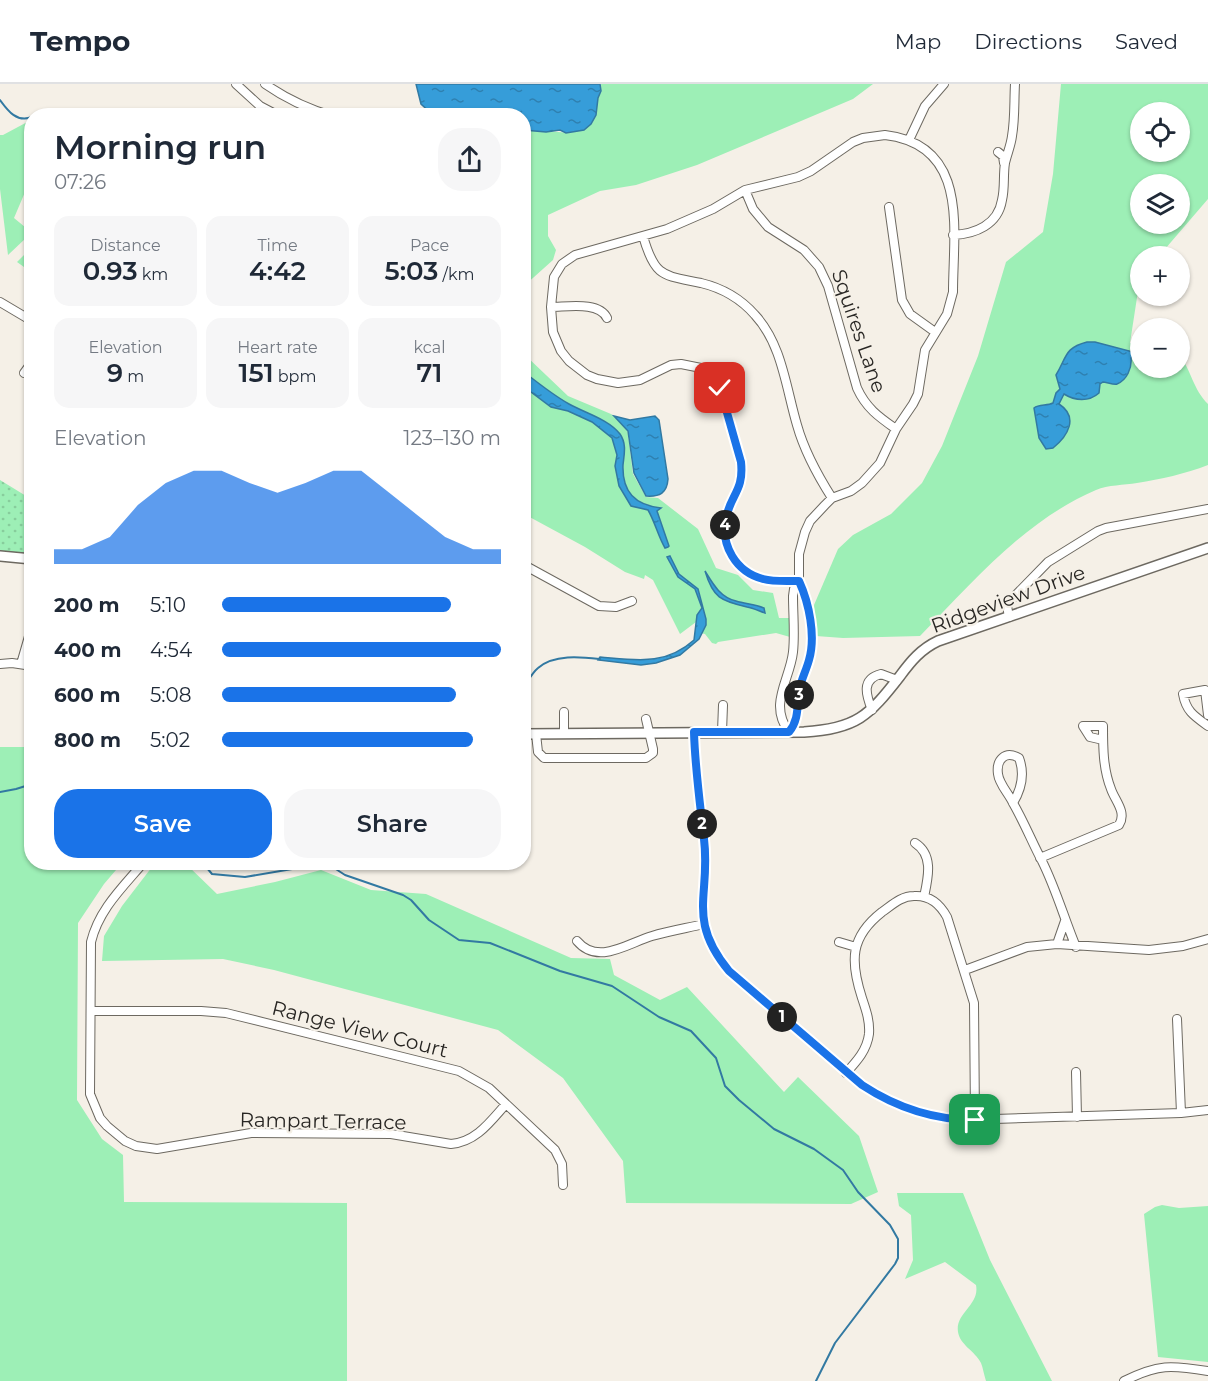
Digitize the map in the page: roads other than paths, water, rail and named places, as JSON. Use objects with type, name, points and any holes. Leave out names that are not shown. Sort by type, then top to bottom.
[{"type":"street","points":[[236,84],[264,108]]},
{"type":"street","points":[[265,84],[311,108]]},
{"type":"street","points":[[909,140],[925,106],[944,84]]},
{"type":"street","points":[[953,235],[972,233],[981,229],[995,217],[1002,200],[1005,165],[1012,138],[1015,84]]},
{"type":"street","points":[[799,581],[774,581],[753,576],[738,564],[728,548],[726,518],[739,490],[742,472],[722,395],[715,380],[700,369],[681,364],[671,365],[640,380],[618,383],[597,379],[577,369],[561,351],[553,332],[551,307],[554,277],[567,259],[575,255],[690,220],[745,190],[798,177],[822,165],[844,147],[863,138],[885,135],[909,140],[936,159],[948,178],[953,201],[952,292],[947,314],[930,340],[922,361],[918,394],[914,404],[896,429],[887,451],[872,474],[851,491],[832,498],[817,512],[805,532],[799,554],[799,581],[808,604],[811,636],[809,659],[802,678],[796,722],[789,732],[782,722],[780,708],[786,675],[791,663],[794,638],[794,589],[799,581]]},
{"type":"street","points":[[998,152],[1003,156],[1005,165]]},
{"type":"street","name":"Squires Lane","points":[[745,190],[753,209],[768,227],[804,250],[819,267],[828,286],[861,398],[875,415],[896,429]]},
{"type":"street","points":[[888,207],[902,300],[910,314],[935,332]]},
{"type":"street","points":[[643,236],[652,262],[664,274],[725,292],[747,307],[765,327],[777,352],[797,427],[806,451],[832,498]]},
{"type":"street","points":[[0,302],[24,316]]},
{"type":"street","points":[[551,307],[596,308],[605,312],[607,318]]},
{"type":"street","points":[[1009,617],[1007,606],[1010,601],[1043,566],[1098,531],[1208,509]]},
{"type":"street","name":"Ridgeview Drive","points":[[531,734],[789,732],[834,729],[850,724],[872,710],[913,659],[931,645],[1208,548]]},
{"type":"street","points":[[0,556],[24,558]]},
{"type":"street","points":[[531,569],[599,606],[616,607],[632,601]]},
{"type":"street","points":[[794,638],[811,636]]},
{"type":"street","points":[[21,664],[24,654]]},
{"type":"street","points":[[0,664],[24,665]]},
{"type":"street","points":[[872,710],[866,693],[868,682],[881,674],[897,680]]},
{"type":"street","points":[[786,675],[802,678]]},
{"type":"street","points":[[1208,715],[1205,690],[1183,694],[1185,706],[1190,713],[1208,726]]},
{"type":"street","points":[[722,732],[723,705]]},
{"type":"street","points":[[564,712],[564,734]]},
{"type":"street","points":[[536,734],[538,752],[544,758],[646,758],[652,753],[653,748],[646,719]]},
{"type":"street","points":[[694,732],[698,792],[705,840],[702,904],[704,924],[713,950],[729,971],[846,1073],[878,1096],[911,1111],[945,1119],[1077,1117],[1208,1110]]},
{"type":"street","points":[[1040,858],[1119,825],[1123,819],[1107,775],[1103,740]]},
{"type":"street","points":[[1013,803],[1019,793],[1023,772],[1019,758],[1008,754],[1000,760],[998,777],[1040,858],[1062,906],[1065,921],[1076,947]]},
{"type":"street","points":[[915,843],[922,847],[927,856],[928,867],[924,897]]},
{"type":"street","name":"Rampart Terrace","points":[[137,870],[103,911],[91,942],[90,1094],[107,1126],[125,1141],[157,1149],[251,1133],[391,1134],[459,1143],[474,1137],[506,1104]]},
{"type":"street","points":[[846,1073],[861,1055],[868,1036],[868,1016],[854,968],[856,947],[865,928],[895,903],[908,897],[924,897],[938,904],[943,910],[965,970],[974,1003],[975,1120]]},
{"type":"street","points":[[1057,945],[1065,921]]},
{"type":"street","points":[[577,941],[588,950],[604,953],[615,951],[653,935],[704,924]]},
{"type":"street","points":[[965,970],[1027,947],[1057,945],[1137,950],[1166,949],[1208,939]]},
{"type":"street","points":[[839,942],[856,947]]},
{"type":"street","name":"Range View Court","points":[[92,1011],[201,1011],[240,1016],[447,1067],[489,1088],[555,1150],[562,1164],[563,1185]]},
{"type":"street","points":[[1178,1019],[1181,1113]]},
{"type":"street","points":[[1076,1072],[1077,1117]]},
{"type":"street","points":[[1124,1381],[1147,1370],[1170,1365],[1208,1371]]},
{"type":"water","points":[[416,84],[600,84],[601,91],[596,115],[591,124],[584,130],[566,133],[560,130],[531,131],[531,108],[425,108],[421,104]]},
{"type":"water","points":[[1095,342],[1130,351],[1130,368],[1121,382],[1100,384],[1099,393],[1095,396],[1077,399],[1064,394],[1059,404],[1069,415],[1069,426],[1063,438],[1053,448],[1046,449],[1039,438],[1034,408],[1053,403],[1060,389],[1056,375],[1070,350],[1080,344]]},
{"type":"water","points":[[531,377],[557,397],[603,420],[620,434],[624,446],[625,483],[637,500],[661,508],[657,511],[668,547],[665,548],[648,510],[631,506],[619,486],[615,466],[617,455],[612,438],[592,422],[568,411],[551,407],[531,392]]},
{"type":"water","points":[[614,416],[630,420],[655,416],[659,420],[668,479],[662,493],[646,496],[634,473],[628,431]]},
{"type":"water","points":[[670,556],[679,574],[698,589],[706,619],[706,625],[699,639],[680,655],[656,663],[641,665],[598,660],[600,657],[638,660],[661,658],[694,640],[697,615],[702,608],[695,589],[678,577],[667,557]]},
{"type":"water","points":[[705,571],[718,589],[730,599],[764,608],[765,613],[719,597],[711,587]]},
{"type":"waterway","points":[[0,100],[10,112],[17,117],[24,118]]},
{"type":"waterway","points":[[531,676],[536,670],[552,660],[560,658],[600,659]]},
{"type":"waterway","points":[[0,792],[24,786]]},
{"type":"waterway","points":[[209,870],[212,874],[245,877],[286,870]]},
{"type":"waterway","points":[[337,870],[345,875],[403,895],[411,900],[429,920],[459,940],[490,943],[560,971],[612,986],[659,1017],[691,1031],[716,1058],[725,1086],[739,1100],[774,1129],[814,1149],[843,1170],[858,1192],[890,1225],[898,1239],[898,1258],[835,1343],[816,1381]]}]
